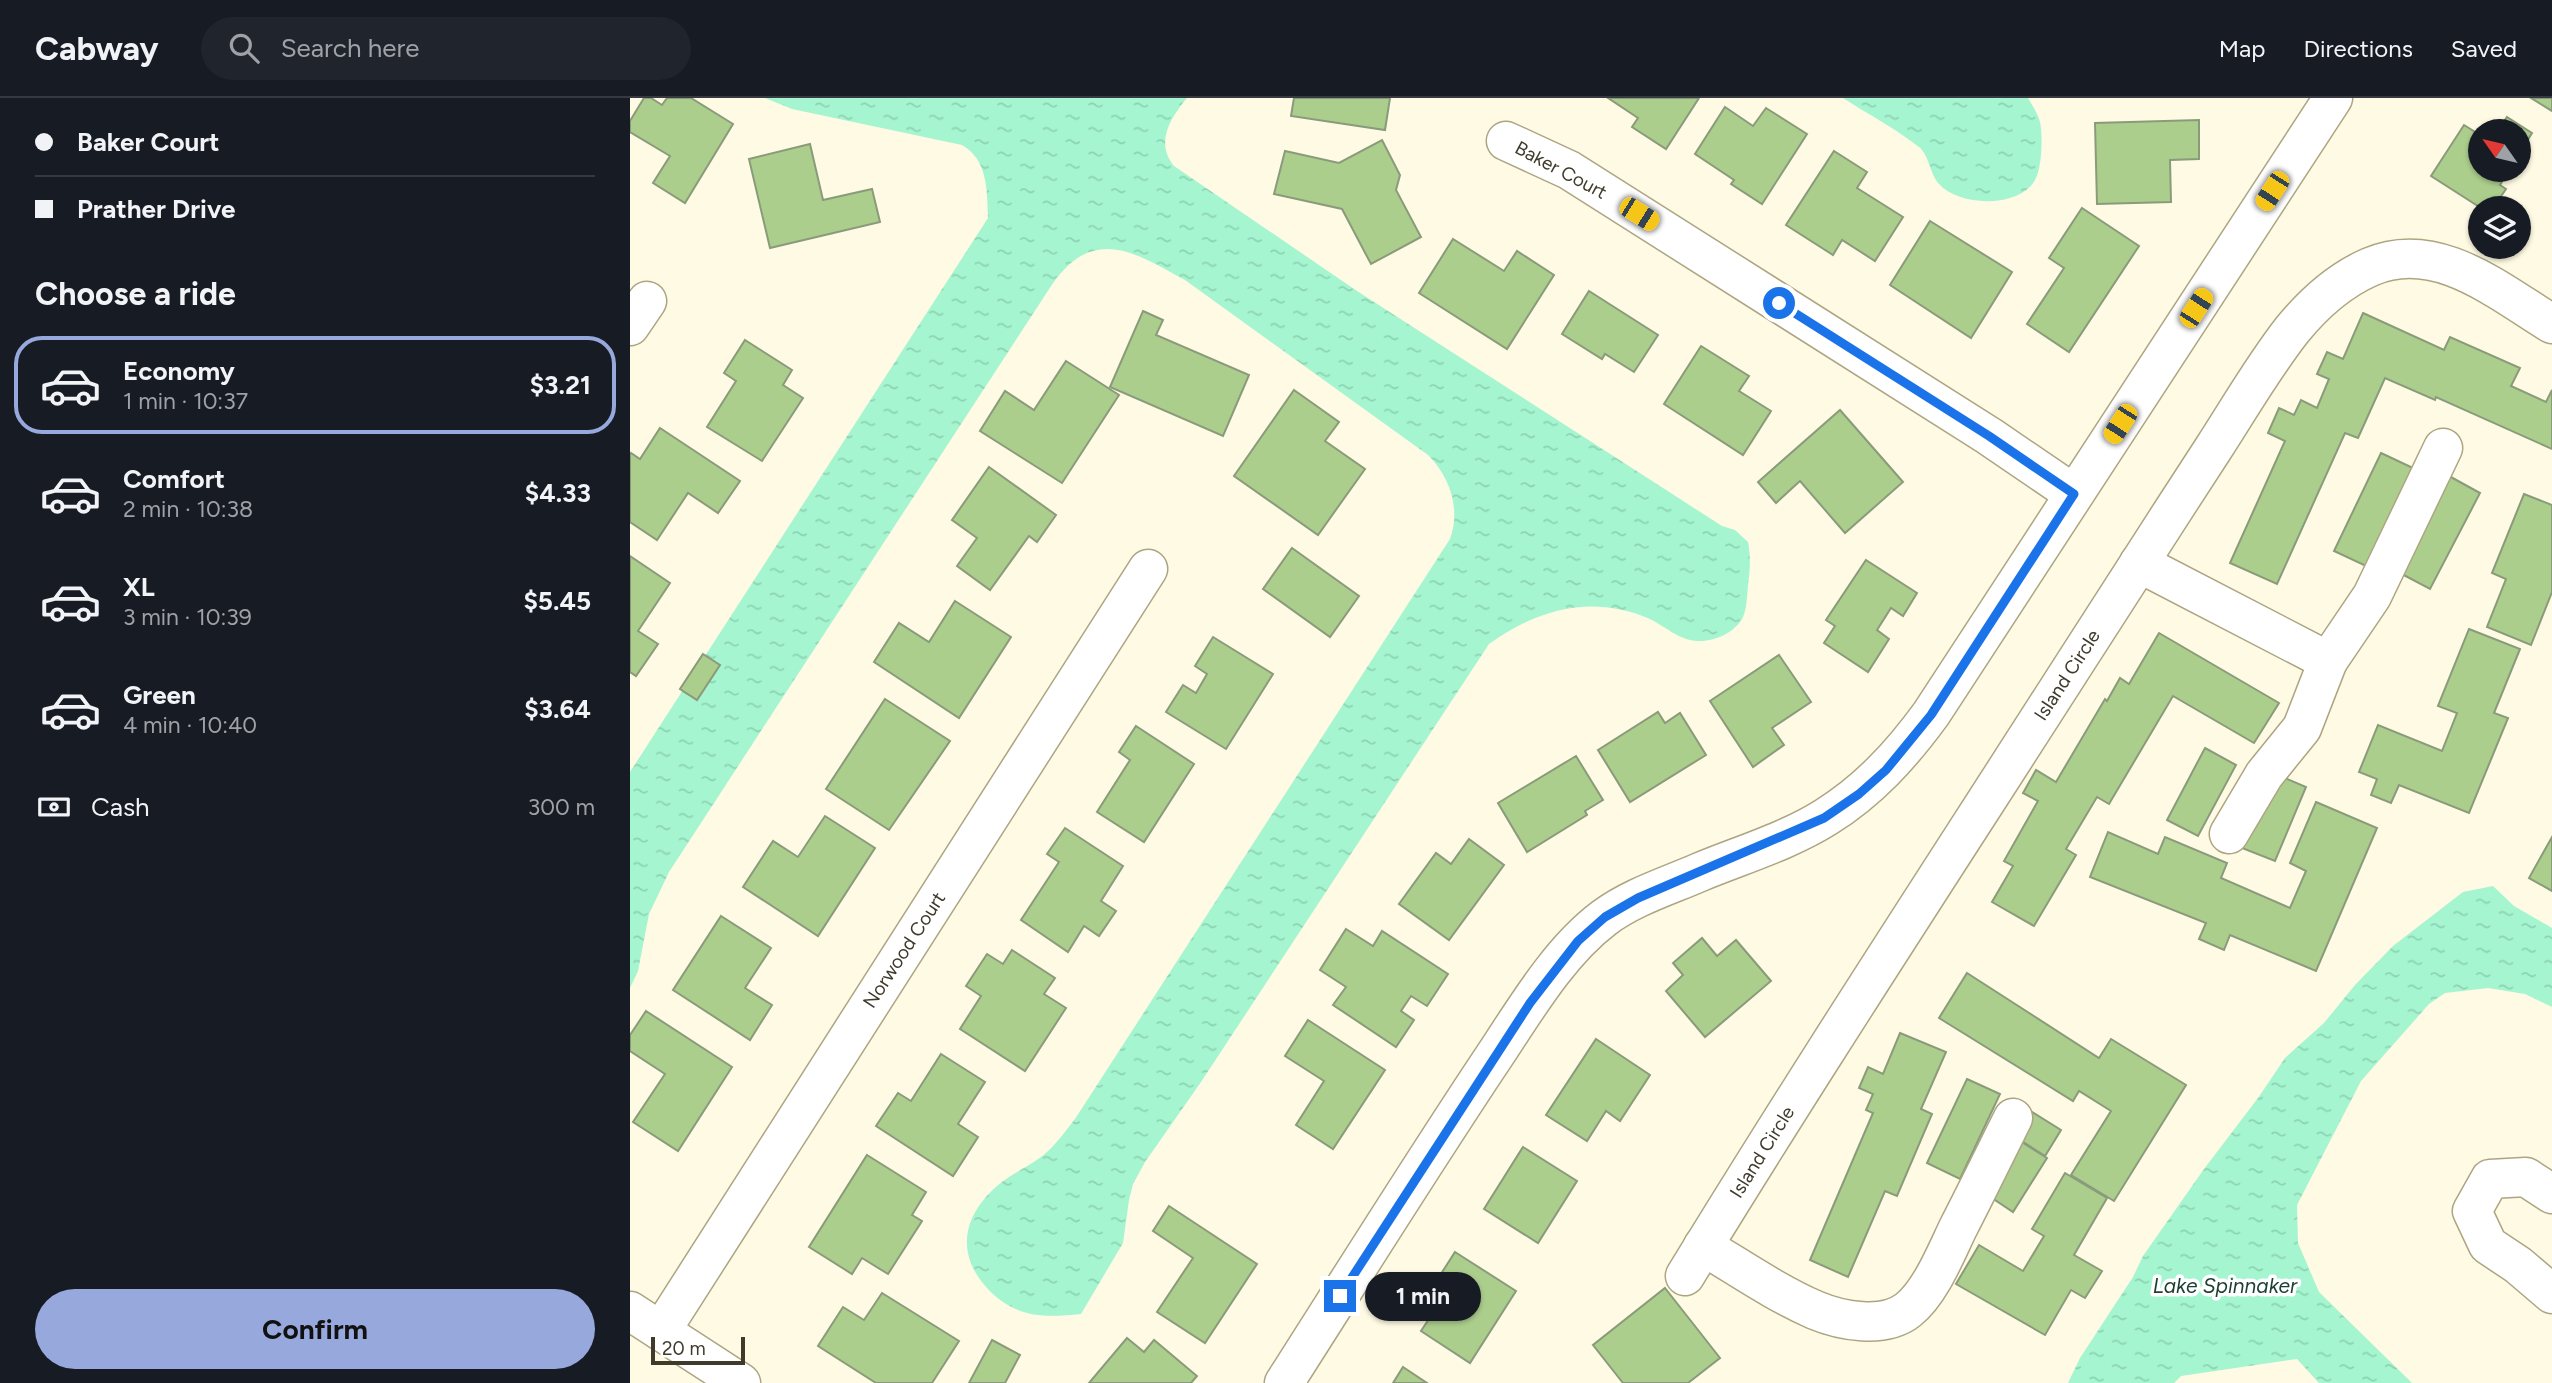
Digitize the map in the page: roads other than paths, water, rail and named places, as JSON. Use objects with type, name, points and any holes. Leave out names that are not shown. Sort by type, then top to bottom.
[{"type":"street","points":[[1284,1383],[1480,1078],[1530,1003],[1578,941],[1605,917],[1638,898],[1824,818],[1859,794],[1886,770],[1931,715],[2333,98]]},
{"type":"street","name":"Baker Court","points":[[1506,141],[1569,170],[1989,436],[2074,494]]},
{"type":"street","name":"Island Circle","points":[[2013,1118],[1942,1262],[1908,1311],[1886,1319],[1864,1321],[1826,1314],[1771,1286],[1694,1261],[2139,563],[2284,341],[2313,305],[2343,281],[2373,266],[2406,257],[2441,262],[2475,277],[2552,324]]},
{"type":"street","points":[[2229,834],[2264,775],[2302,728],[2328,662],[2372,596],[2443,448]]},
{"type":"street","points":[[2139,563],[2328,662]]},
{"type":"street","name":"Norwood Court","points":[[645,1321],[1148,569]]},
{"type":"street","points":[[2552,1194],[2526,1177],[2490,1179],[2472,1211],[2488,1245],[2518,1265],[2552,1294]]},
{"type":"street","points":[[645,1321],[740,1383]]},
{"type":"water","points":[[765,98],[1187,98],[1170,122],[1165,140],[1168,157],[1174,166],[1357,291],[1722,526],[1735,530],[1748,542],[1750,569],[1744,613],[1735,627],[1717,638],[1691,640],[1628,611],[1586,607],[1546,614],[1489,644],[1201,1082],[1145,1162],[1133,1184],[1123,1243],[1081,1314],[1030,1314],[998,1298],[976,1274],[970,1260],[967,1246],[972,1219],[989,1193],[1047,1152],[1075,1119],[1450,539],[1454,505],[1448,483],[1428,455],[1185,280],[1132,254],[1099,250],[1084,255],[1068,265],[1053,283],[669,872],[649,914],[638,971],[630,988],[630,772],[988,218],[986,187],[981,167],[971,151],[962,145],[792,109]]},
{"type":"water","points":[[1843,98],[2028,98],[2041,128],[2041,152],[2035,180],[2016,196],[2003,200],[1974,200],[1948,192],[1933,175],[1919,147]]},
{"type":"water","name":"Lake Spinnaker","points":[[2493,886],[2514,906],[2552,928],[2552,1007],[2525,994],[2488,988],[2445,993],[2429,1004],[2361,1081],[2297,1205],[2298,1243],[2319,1292],[2412,1383],[2319,1383],[2297,1359],[2181,1376],[2174,1383],[2068,1383],[2080,1358],[2133,1277],[2143,1256],[2285,1058],[2324,1023],[2355,985],[2393,946],[2463,892]]}]
